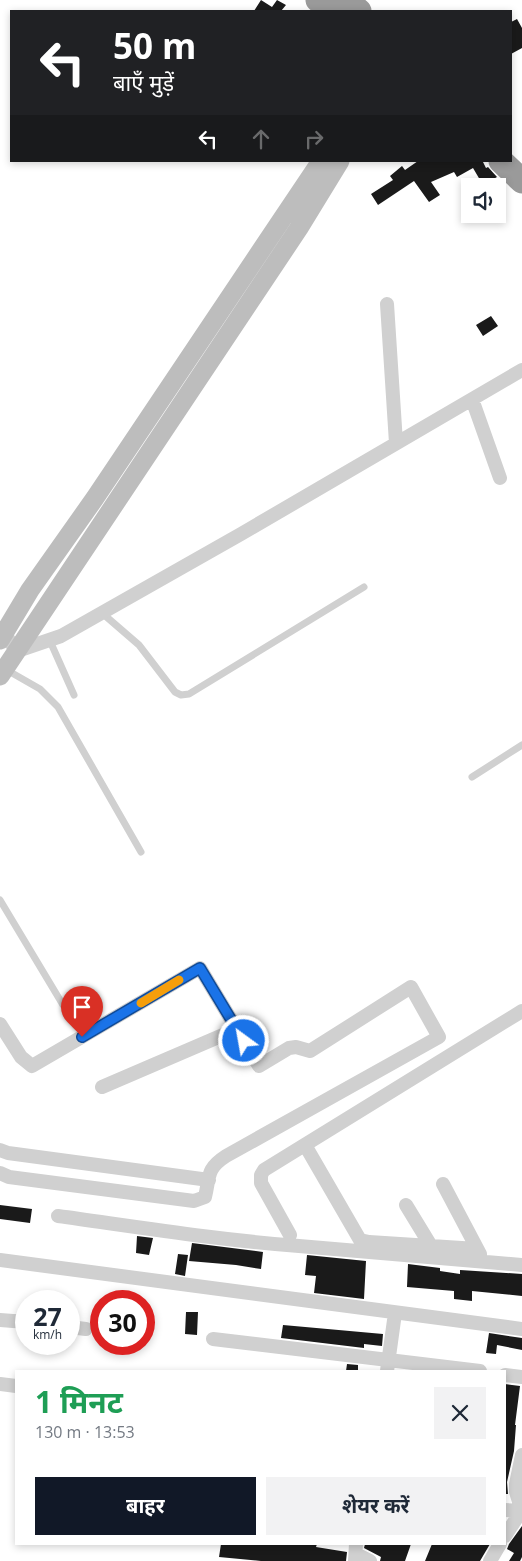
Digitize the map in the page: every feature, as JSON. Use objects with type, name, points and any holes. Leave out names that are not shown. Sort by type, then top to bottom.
[{"type":"highway","points":[[318,0],[331,10]]},
{"type":"highway","points":[[346,0],[358,10]]},
{"type":"highway","points":[[512,151],[522,160]]},
{"type":"highway","points":[[502,162],[522,182]]},
{"type":"street","points":[[17,651],[1,634],[95,498],[320,162]]},
{"type":"street","points":[[2,672],[293,236],[339,162]]},
{"type":"street","points":[[387,304],[396,443]]},
{"type":"street","points":[[17,651],[50,640],[102,612],[522,370]]},
{"type":"street","points":[[472,399],[500,478]]},
{"type":"street","points":[[0,1024],[22,1057],[32,1066],[200,968],[259,1066],[289,1048],[296,1047],[310,1051],[411,987],[439,1037],[226,1156],[209,1171],[209,1180],[204,1197],[194,1201],[9,1177],[0,1173]]},
{"type":"street","points":[[290,1235],[264,1190],[260,1175],[271,1165],[522,1011]]},
{"type":"street","points":[[102,1087],[237,1029]]},
{"type":"street","points":[[304,1145],[360,1240],[479,1251],[443,1184]]},
{"type":"street","points":[[0,1150],[8,1153],[209,1180]]},
{"type":"street","points":[[406,1204],[431,1246]]},
{"type":"street","points":[[58,1216],[299,1246],[522,1265]]},
{"type":"street","points":[[0,1260],[522,1329]]},
{"type":"street","points":[[389,1365],[395,1313]]},
{"type":"street","points":[[0,1320],[15,1321]]},
{"type":"street","points":[[80,1328],[86,1329]]},
{"type":"street","points":[[213,1339],[389,1365],[465,1370]]},
{"type":"street","points":[[506,1375],[522,1377]]},
{"type":"street","points":[[0,1384],[15,1386]]},
{"type":"street","points":[[506,1534],[521,1508],[516,1492],[516,1484],[522,1455]]},
{"type":"street","points":[[506,1510],[520,1511]]},
{"type":"street","points":[[490,1561],[499,1545]]},
{"type":"street","points":[[356,1553],[370,1561]]},
{"type":"lane","points":[[102,612],[139,645],[169,686],[181,695],[189,694],[364,587]]},
{"type":"lane","points":[[50,640],[74,695]]},
{"type":"lane","points":[[2,672],[40,689],[58,707],[142,852]]},
{"type":"lane","points":[[472,777],[522,745]]},
{"type":"lane","points":[[0,900],[63,1005]]},
{"type":"building","points":[[261,0],[272,7],[277,0],[286,5],[282,10],[255,10]]},
{"type":"building","points":[[517,19],[522,28],[522,48],[512,53],[512,22]]},
{"type":"building","points":[[417,162],[483,162],[486,168],[488,167],[497,177],[479,178],[473,168],[457,177],[454,172],[431,182],[440,195],[429,202],[414,181],[378,205],[371,194],[393,180],[390,176],[402,166],[405,170]]},
{"type":"building","points":[[491,316],[498,326],[483,336],[476,325]]},
{"type":"building","points":[[0,1205],[32,1209],[30,1223],[0,1219]]},
{"type":"building","points":[[137,1236],[153,1238],[149,1255],[136,1253]]},
{"type":"building","points":[[192,1243],[263,1252],[261,1269],[189,1261]]},
{"type":"building","points":[[178,1254],[188,1255],[185,1276],[175,1274]]},
{"type":"building","points":[[307,1255],[366,1261],[364,1299],[314,1293],[316,1276],[305,1275]]},
{"type":"building","points":[[408,1264],[440,1268],[440,1271],[460,1274],[460,1270],[522,1274],[522,1296],[472,1291],[472,1301],[454,1299],[454,1291],[407,1287]]},
{"type":"building","points":[[186,1312],[198,1312],[197,1335],[185,1334]]},
{"type":"building","points":[[283,1325],[383,1334],[382,1346],[364,1344],[364,1348],[281,1338]]},
{"type":"building","points":[[489,1333],[522,1338],[522,1350],[497,1345],[496,1354],[486,1353]]},
{"type":"building","points":[[347,1364],[358,1365],[358,1370],[346,1370]]},
{"type":"building","points":[[506,1384],[520,1386],[514,1451],[507,1482],[508,1494],[506,1494]]},
{"type":"building","points":[[522,1526],[522,1557],[520,1561],[509,1561],[514,1553],[507,1549]]},
{"type":"building","points":[[221,1545],[317,1545],[316,1547],[347,1552],[346,1561],[261,1561],[219,1557]]},
{"type":"building","points":[[365,1545],[411,1545],[405,1561],[380,1561],[381,1557],[364,1548]]},
{"type":"building","points":[[432,1545],[489,1545],[480,1561],[425,1561]]},
{"type":"slow traffic","points":[[141,1003],[179,980]]},
{"type":"route","points":[[82,1037],[200,968],[244,1041]]}]
